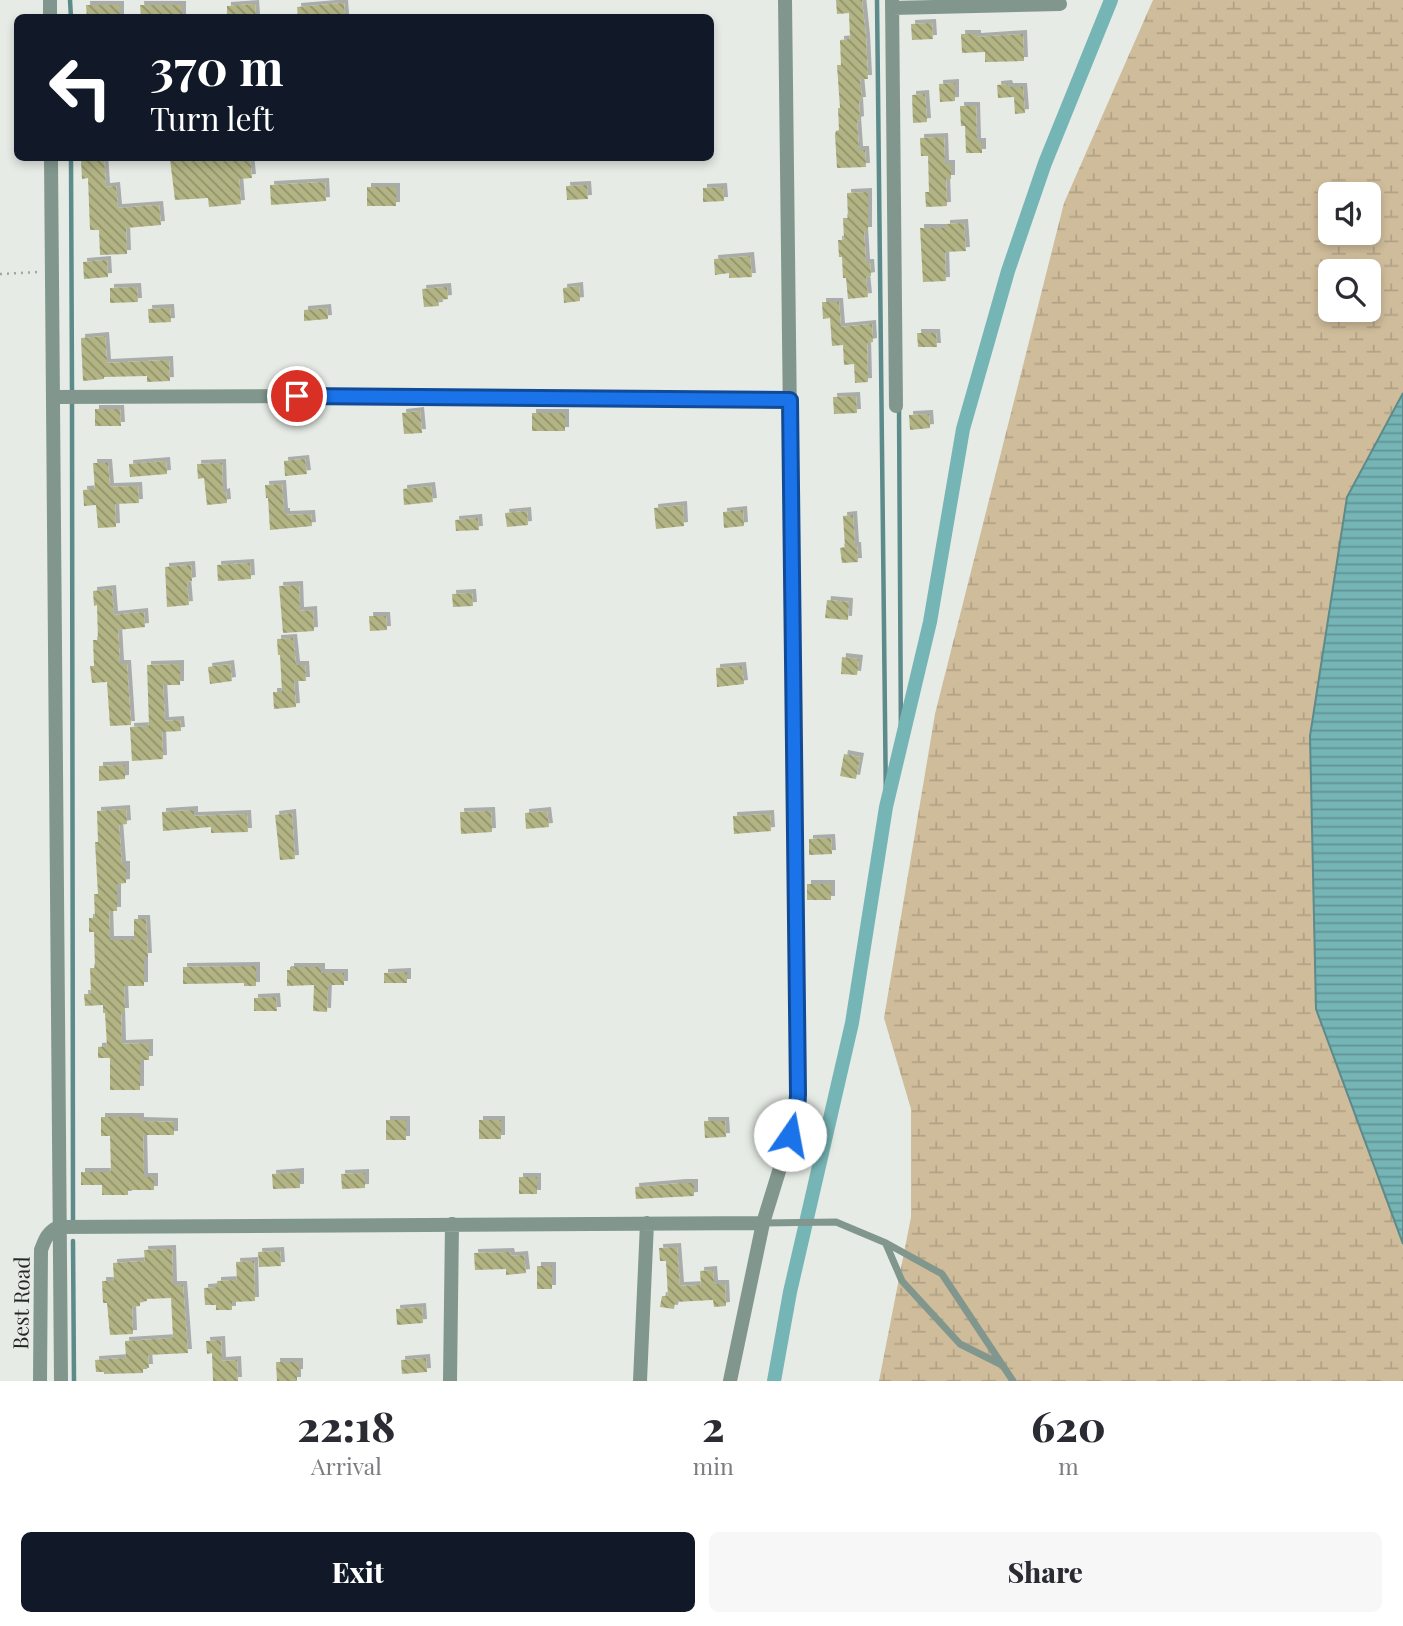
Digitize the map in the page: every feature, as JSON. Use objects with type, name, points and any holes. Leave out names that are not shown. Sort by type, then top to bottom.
[{"type":"street","points":[[730,1381],[797,1113],[798,1094],[785,0]]},
{"type":"street","points":[[896,407],[892,4],[1060,4]]},
{"type":"street","points":[[51,161],[56,1228],[61,1381]]},
{"type":"street","points":[[53,397],[790,400]]},
{"type":"street","points":[[56,1228],[770,1222]]},
{"type":"street","points":[[640,1381],[647,1223]]},
{"type":"street","points":[[450,1381],[452,1224]]},
{"type":"street","name":"Best Road","points":[[40,1381],[40,1260],[44,1240],[48,1233],[56,1228]]},
{"type":"lane","points":[[770,1222],[836,1222],[886,1243],[942,1274],[1013,1381]]},
{"type":"lane","points":[[886,1243],[902,1281],[960,1344],[1003,1366]]},
{"type":"path","points":[[0,274],[52,271]]},
{"type":"green space","points":[[1153,0],[1403,0],[1403,393],[1347,497],[1310,736],[1316,1009],[1403,1244],[1403,1381],[879,1381],[911,1217],[911,1109],[884,1018],[935,714],[1064,203]]},
{"type":"water","points":[[1403,393],[1403,1244],[1316,1009],[1310,736],[1347,497]]},
{"type":"building","points":[[836,0],[862,0],[868,79],[860,79],[862,101],[859,101],[860,120],[857,121],[859,150],[865,150],[866,167],[837,168],[835,134],[839,130],[840,108],[837,65],[841,65],[840,40],[850,39],[849,13],[837,14]]},
{"type":"building","points":[[344,3],[345,14],[298,14],[297,7]]},
{"type":"building","points":[[255,4],[256,14],[227,14],[227,6]]},
{"type":"building","points":[[86,5],[120,5],[120,14],[87,14]]},
{"type":"building","points":[[140,5],[182,5],[182,14],[141,14]]},
{"type":"building","points":[[932,23],[933,39],[912,40],[911,24]]},
{"type":"building","points":[[961,34],[977,34],[977,37],[1023,34],[1024,61],[985,62],[985,52],[962,53]]},
{"type":"building","points":[[955,83],[955,101],[940,102],[939,84]]},
{"type":"building","points":[[1008,84],[1009,87],[1023,87],[1025,113],[1015,114],[1014,97],[998,98],[997,85]]},
{"type":"building","points":[[925,94],[927,122],[913,123],[912,95]]},
{"type":"building","points":[[960,106],[976,106],[977,142],[982,142],[982,153],[966,153],[965,126],[961,126]]},
{"type":"building","points":[[944,137],[945,164],[951,164],[951,179],[946,179],[947,206],[926,207],[925,192],[929,192],[928,156],[921,156],[920,138]]},
{"type":"building","points":[[81,161],[104,161],[106,187],[116,186],[118,208],[159,205],[161,225],[126,228],[127,254],[100,255],[99,230],[90,230],[88,178],[82,179]]},
{"type":"building","points":[[170,161],[250,161],[252,178],[239,179],[241,204],[209,207],[208,198],[175,200]]},
{"type":"building","points":[[325,182],[326,201],[271,205],[270,185]]},
{"type":"building","points":[[587,185],[588,199],[567,200],[566,186]]},
{"type":"building","points":[[367,187],[396,187],[396,206],[367,206]]},
{"type":"building","points":[[723,187],[724,201],[703,202],[703,188]]},
{"type":"building","points":[[868,192],[868,231],[864,231],[866,263],[870,263],[871,276],[866,277],[868,297],[848,299],[838,240],[844,240],[843,218],[848,218],[847,193]]},
{"type":"building","points":[[964,223],[966,251],[945,252],[946,281],[923,282],[920,228],[946,228],[946,224]]},
{"type":"building","points":[[750,256],[752,277],[729,278],[729,273],[715,275],[714,259]]},
{"type":"building","points":[[107,260],[108,277],[84,279],[83,262]]},
{"type":"building","points":[[579,286],[580,301],[564,303],[563,288]]},
{"type":"building","points":[[137,287],[138,302],[110,303],[110,288]]},
{"type":"building","points":[[447,287],[448,299],[438,300],[439,306],[424,307],[422,289]]},
{"type":"building","points":[[822,302],[839,302],[841,327],[872,324],[873,342],[867,343],[868,382],[855,383],[854,364],[844,365],[843,345],[832,346],[830,318],[823,319]]},
{"type":"building","points":[[170,308],[171,322],[149,323],[148,309]]},
{"type":"building","points":[[327,308],[328,319],[304,321],[304,310]]},
{"type":"building","points":[[917,333],[936,333],[937,347],[918,347]]},
{"type":"building","points":[[105,336],[107,363],[169,360],[170,381],[147,382],[147,376],[104,377],[83,381],[81,338]]},
{"type":"building","points":[[856,396],[857,413],[834,414],[833,397]]},
{"type":"building","points":[[277,406],[295,406],[297,419],[279,420]]},
{"type":"building","points":[[95,409],[120,409],[121,426],[95,426]]},
{"type":"building","points":[[420,411],[422,433],[404,434],[402,413]]},
{"type":"building","points":[[532,413],[565,413],[565,431],[532,431]]},
{"type":"building","points":[[929,414],[930,428],[910,430],[909,415]]},
{"type":"building","points":[[305,459],[307,474],[285,476],[284,461]]},
{"type":"building","points":[[166,461],[167,474],[130,477],[129,464]]},
{"type":"building","points":[[93,463],[108,463],[110,487],[138,486],[139,503],[115,504],[116,527],[98,528],[96,505],[84,506],[83,490],[95,489]]},
{"type":"building","points":[[222,463],[223,493],[226,492],[227,503],[207,505],[204,478],[198,479],[197,464]]},
{"type":"building","points":[[282,484],[286,515],[311,514],[312,526],[270,530],[265,485]]},
{"type":"building","points":[[431,486],[433,502],[404,505],[403,489]]},
{"type":"building","points":[[683,505],[684,526],[656,529],[654,508]]},
{"type":"building","points":[[743,510],[744,526],[724,528],[723,512]]},
{"type":"building","points":[[527,511],[528,525],[507,527],[505,513]]},
{"type":"building","points":[[853,515],[858,562],[842,563],[840,548],[845,547],[843,516]]},
{"type":"building","points":[[478,518],[479,530],[456,531],[455,520]]},
{"type":"building","points":[[250,563],[251,579],[218,581],[217,565]]},
{"type":"building","points":[[191,565],[192,581],[187,582],[189,605],[167,607],[165,567]]},
{"type":"building","points":[[299,585],[300,611],[313,610],[314,631],[283,633],[279,586]]},
{"type":"building","points":[[112,589],[114,615],[144,612],[145,627],[118,630],[120,664],[127,664],[131,725],[110,726],[107,682],[92,683],[90,666],[94,666],[93,640],[98,640],[97,605],[94,606],[93,591]]},
{"type":"building","points":[[472,593],[473,606],[453,607],[452,594]]},
{"type":"building","points":[[827,600],[849,602],[848,620],[825,618]]},
{"type":"building","points":[[369,616],[386,616],[387,630],[370,631]]},
{"type":"building","points":[[293,638],[296,665],[305,665],[306,681],[294,681],[296,707],[274,709],[273,692],[282,692],[277,639]]},
{"type":"building","points":[[842,657],[859,659],[857,675],[841,674]]},
{"type":"building","points":[[180,664],[180,685],[163,685],[165,721],[180,720],[181,731],[162,732],[163,759],[132,761],[130,727],[149,726],[147,665]]},
{"type":"building","points":[[230,664],[232,681],[210,684],[208,667]]},
{"type":"building","points":[[742,666],[744,684],[717,687],[716,668]]},
{"type":"building","points":[[844,754],[860,757],[856,779],[840,776]]},
{"type":"building","points":[[125,765],[125,779],[99,781],[99,766]]},
{"type":"building","points":[[126,809],[127,824],[119,825],[122,865],[126,865],[126,883],[117,884],[117,911],[109,911],[110,940],[134,940],[134,919],[146,919],[148,957],[144,957],[144,986],[124,986],[125,1012],[121,1012],[122,1044],[149,1043],[149,1060],[140,1060],[140,1090],[110,1090],[110,1058],[98,1058],[98,1047],[107,1046],[103,1005],[85,1006],[84,994],[91,994],[90,968],[95,968],[94,932],[89,932],[89,918],[95,918],[94,894],[98,894],[95,842],[98,842],[97,811]]},
{"type":"building","points":[[194,810],[194,816],[247,814],[248,832],[211,833],[211,827],[163,831],[162,812]]},
{"type":"building","points":[[491,811],[492,832],[461,834],[460,812]]},
{"type":"building","points":[[547,811],[549,827],[526,829],[525,813]]},
{"type":"building","points":[[292,813],[295,859],[280,860],[275,815]]},
{"type":"building","points":[[770,814],[771,831],[734,834],[733,816]]},
{"type":"building","points":[[831,838],[832,854],[809,855],[809,839]]},
{"type":"building","points":[[807,884],[831,884],[831,900],[807,900]]},
{"type":"building","points":[[256,966],[256,986],[244,986],[244,983],[183,984],[183,967]]},
{"type":"building","points":[[290,967],[321,967],[321,973],[344,973],[344,985],[328,985],[327,1012],[313,1011],[314,985],[287,986],[287,970],[290,970]]},
{"type":"building","points":[[407,972],[407,983],[384,983],[384,973]]},
{"type":"building","points":[[276,997],[277,1011],[254,1011],[254,998]]},
{"type":"building","points":[[101,1117],[140,1117],[140,1121],[174,1122],[174,1135],[143,1135],[144,1177],[154,1177],[154,1190],[128,1190],[128,1195],[102,1195],[102,1185],[81,1185],[81,1172],[111,1172],[110,1136],[101,1136]]},
{"type":"building","points":[[386,1120],[406,1120],[406,1140],[386,1140]]},
{"type":"building","points":[[479,1120],[501,1120],[501,1139],[479,1139]]},
{"type":"building","points":[[704,1121],[725,1121],[726,1137],[705,1138]]},
{"type":"building","points":[[300,1172],[300,1188],[273,1189],[272,1174]]},
{"type":"building","points":[[365,1173],[365,1188],[342,1189],[341,1174]]},
{"type":"building","points":[[519,1177],[537,1177],[537,1194],[519,1194]]},
{"type":"building","points":[[694,1183],[694,1196],[636,1199],[635,1187]]},
{"type":"building","points":[[677,1247],[680,1286],[701,1285],[700,1271],[713,1270],[714,1284],[725,1284],[726,1306],[714,1307],[713,1300],[675,1302],[674,1309],[660,1307],[662,1296],[668,1296],[666,1261],[660,1261],[659,1248]]},
{"type":"building","points":[[172,1249],[173,1285],[183,1285],[188,1353],[148,1355],[149,1368],[143,1368],[143,1373],[96,1372],[95,1360],[126,1358],[125,1341],[173,1338],[171,1298],[140,1302],[140,1306],[132,1307],[133,1334],[110,1335],[107,1303],[103,1303],[102,1281],[114,1281],[113,1263],[145,1261],[144,1250]]},
{"type":"building","points":[[280,1251],[281,1266],[259,1267],[258,1252]]},
{"type":"building","points":[[510,1252],[511,1256],[524,1255],[526,1273],[506,1275],[506,1269],[475,1270],[474,1253]]},
{"type":"building","points":[[254,1261],[255,1301],[232,1302],[232,1310],[216,1310],[216,1305],[205,1305],[204,1288],[217,1287],[217,1281],[237,1280],[236,1262]]},
{"type":"building","points":[[537,1266],[552,1266],[552,1289],[537,1289]]},
{"type":"building","points":[[422,1307],[423,1323],[397,1325],[396,1309]]},
{"type":"building","points":[[221,1340],[222,1361],[237,1360],[238,1381],[213,1381],[212,1353],[207,1354],[206,1341]]},
{"type":"building","points":[[426,1358],[427,1372],[402,1374],[401,1360]]},
{"type":"building","points":[[276,1362],[299,1362],[297,1381],[277,1381]]},
{"type":"waterway","points":[[70,0],[71,14]]},
{"type":"waterway","points":[[877,0],[886,807]]},
{"type":"waterway","points":[[774,1381],[790,1292],[852,1023],[886,807],[930,622],[963,429],[1008,271],[1045,163],[1111,0]]},
{"type":"waterway","points":[[71,161],[72,390]]},
{"type":"waterway","points":[[72,403],[73,1220]]},
{"type":"waterway","points":[[899,406],[901,744]]},
{"type":"waterway","points":[[73,1241],[74,1381]]},
{"type":"route","points":[[297,396],[790,400],[798,1094],[797,1113],[790,1135]]}]
